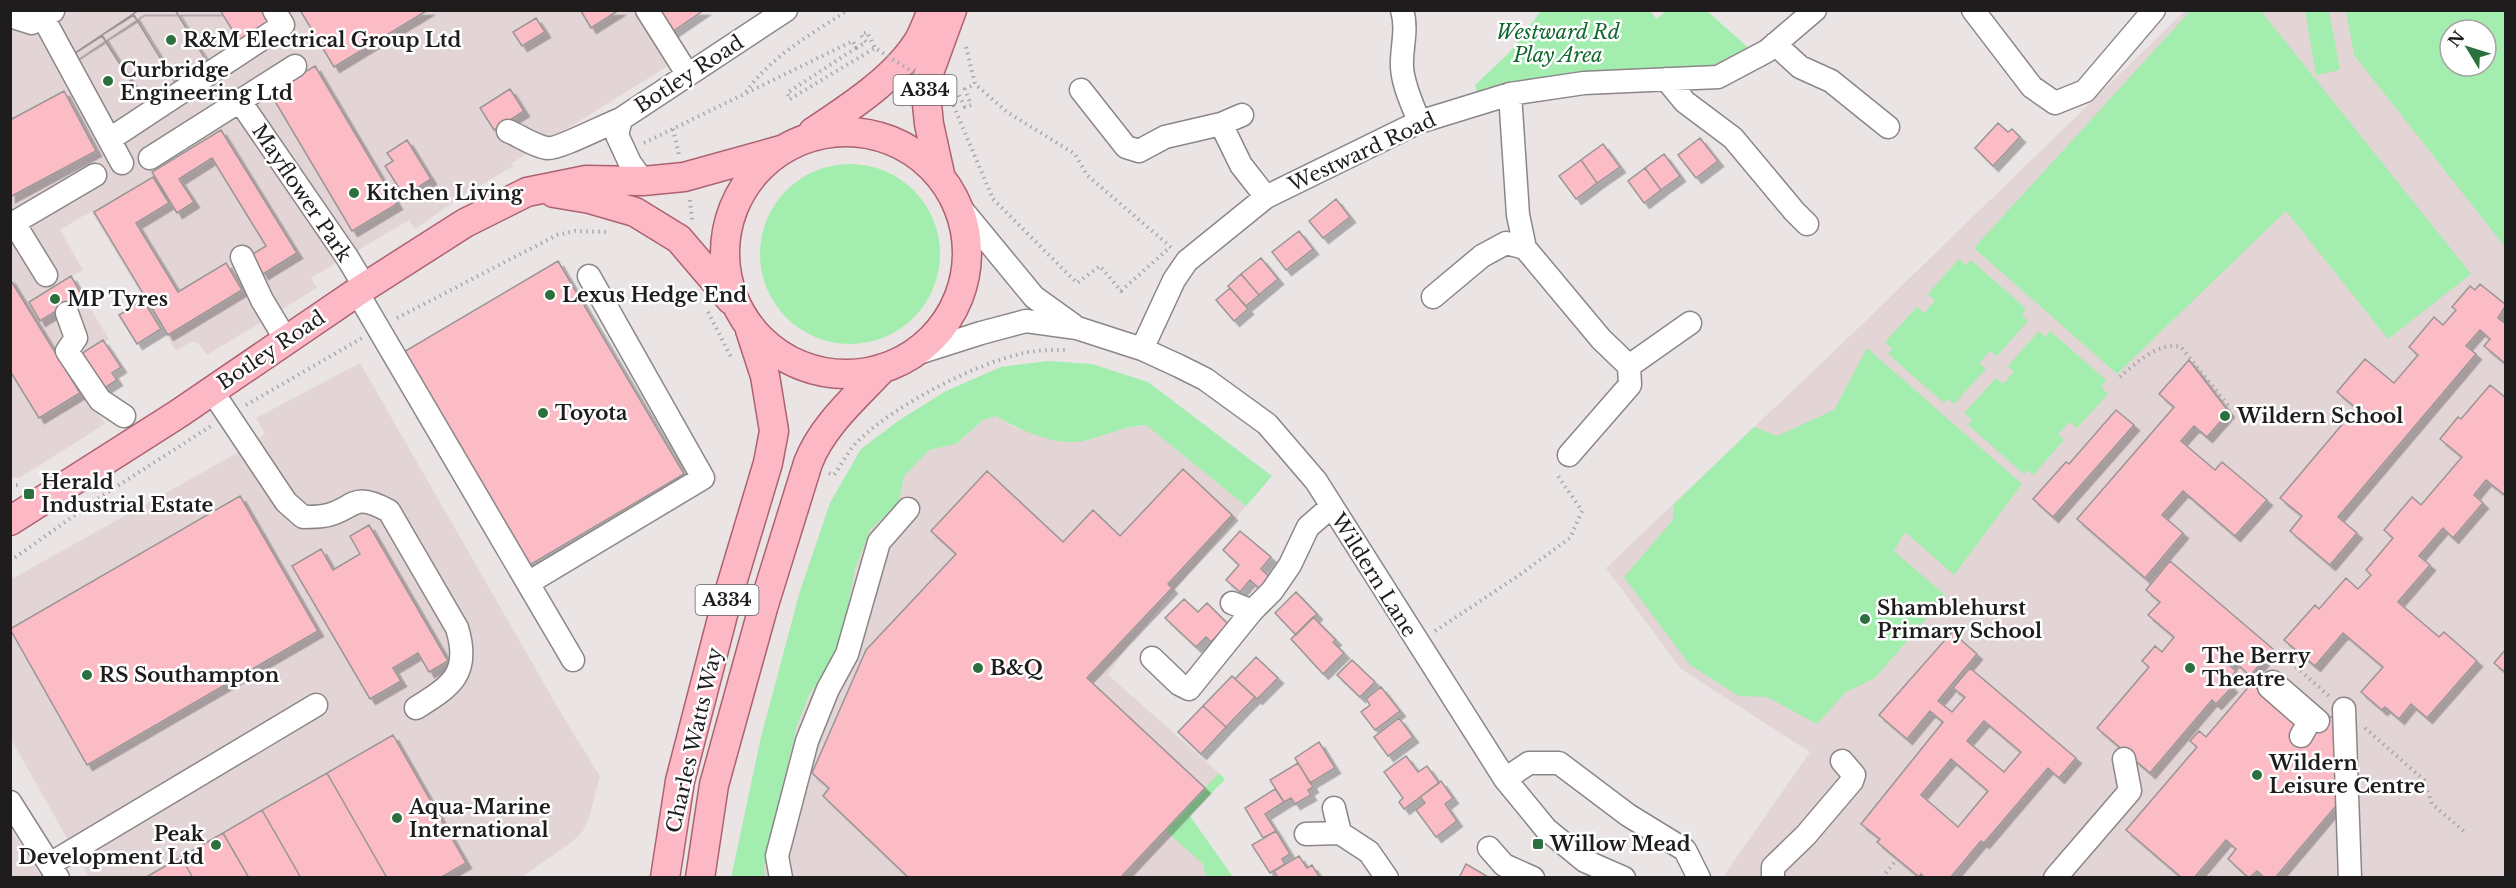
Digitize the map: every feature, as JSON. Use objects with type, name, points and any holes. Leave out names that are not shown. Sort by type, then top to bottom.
[{"type":"main road","name":"A334","points":[[793,144],[847,110],[890,74],[918,41],[933,10]]},
{"type":"main road","name":"A334","points":[[940,174],[929,124],[925,84],[952,10]]},
{"type":"main road","points":[[537,190],[590,199],[635,212],[679,239],[775,351],[808,368],[846,374],[883,368],[912,355],[938,333],[957,304],[966,272],[967,238],[959,206],[940,174],[912,149],[878,135],[841,131],[793,144]]},
{"type":"main road","name":"Botley Road","points":[[10,521],[130,428],[212,391],[465,223],[527,192],[586,180],[643,181],[706,172],[793,144]]},
{"type":"main road","name":"Charles Watts Way","points":[[665,878],[680,781],[726,603],[768,464],[774,431],[765,376],[727,278],[725,248],[729,219],[741,192],[759,169],[793,144]]},
{"type":"main road","name":"Charles Watts Way","points":[[700,878],[714,785],[763,608],[813,450],[842,411],[883,368]]},
{"type":"street","points":[[110,139],[283,26],[274,10]]},
{"type":"street","points":[[647,10],[688,75]]},
{"type":"street","points":[[918,41],[923,10]]},
{"type":"street","points":[[1402,10],[1406,22],[1402,68],[1406,87],[1419,122]]},
{"type":"street","name":"Westward Road","points":[[1142,349],[1174,280],[1175,255],[1266,197],[1419,122],[1510,94],[1584,83],[1718,77],[1767,51],[1815,10]]},
{"type":"street","points":[[1973,10],[2032,87],[2055,103],[2085,91],[2154,10]]},
{"type":"street","name":"Botley Road","points":[[643,181],[630,163],[617,135],[621,119],[774,14]]},
{"type":"street","points":[[36,16],[122,163]]},
{"type":"street","points":[[1775,44],[1800,67],[1832,81],[1888,127]]},
{"type":"street","points":[[150,158],[295,66]]},
{"type":"street","points":[[1666,79],[1685,102],[1733,138],[1788,206],[1807,224]]},
{"type":"street","points":[[1081,90],[1126,147],[1134,151],[1144,150],[1165,137],[1221,124],[1242,115]]},
{"type":"street","points":[[1510,94],[1518,215],[1525,248],[1601,339],[1629,366],[1630,385],[1569,455]]},
{"type":"street","name":"Mayflower Park","points":[[239,100],[347,257],[378,329],[573,660]]},
{"type":"street","points":[[508,131],[548,148],[560,147],[587,132],[621,119]]},
{"type":"street","points":[[1221,124],[1241,165],[1266,197]]},
{"type":"street","points":[[46,275],[12,224],[95,175]]},
{"type":"street","name":"Wildern Lane","points":[[959,206],[1034,297],[1076,339]]},
{"type":"street","points":[[1433,297],[1482,256],[1506,243],[1525,248]]},
{"type":"street","points":[[242,257],[262,300],[286,340]]},
{"type":"street","points":[[528,583],[703,478],[589,276]]},
{"type":"street","points":[[66,314],[76,338],[67,351],[100,400],[130,428]]},
{"type":"street","name":"Wildern Lane","points":[[912,355],[1026,321],[1076,339],[1142,349],[1205,379],[1267,424],[1316,481],[1505,779],[1546,829],[1585,861],[1624,878]]},
{"type":"street","points":[[1629,366],[1690,323]]},
{"type":"street","points":[[110,391],[130,428]]},
{"type":"street","points":[[212,391],[286,502],[303,517],[324,516],[357,501],[376,503],[389,511],[457,628],[463,648],[458,669],[449,686],[416,708]]},
{"type":"street","points":[[1152,658],[1179,684],[1189,689],[1241,614],[1272,591],[1290,565],[1308,527],[1332,507]]},
{"type":"street","points":[[781,878],[777,856],[807,741],[828,689],[847,654],[879,542],[908,510]]},
{"type":"street","points":[[13,813],[54,871],[316,705]]},
{"type":"street","points":[[2315,726],[2339,705]]},
{"type":"street","points":[[2339,705],[2350,878]]},
{"type":"street","points":[[2055,878],[2130,792],[2124,759]]},
{"type":"street","points":[[1773,878],[1773,867],[1806,835],[1852,781],[1854,775],[1842,761]]},
{"type":"street","points":[[1505,779],[1529,763],[1559,763],[1628,815],[1685,850],[1699,878]]},
{"type":"street","points":[[1334,808],[1340,833]]},
{"type":"street","points":[[1306,834],[1340,833],[1369,852],[1387,878]]},
{"type":"street","points":[[1489,848],[1504,865],[1533,878]]},
{"type":"path","points":[[745,93],[760,74],[778,58],[848,10]]},
{"type":"path","points":[[856,48],[866,42],[861,35],[867,32],[876,48],[949,94],[993,200],[1077,283],[1100,266],[1121,291],[1175,255],[1087,175],[1075,154],[1007,112],[975,84],[966,50],[968,39]]},
{"type":"path","points":[[790,99],[876,48]]},
{"type":"path","points":[[949,94],[957,92],[964,108],[971,105],[965,89],[975,84]]},
{"type":"path","points":[[10,561],[137,472],[229,415],[378,329],[557,235],[589,231],[616,234]]},
{"type":"path","points":[[702,303],[737,369]]},
{"type":"path","points":[[808,464],[834,475],[856,443],[874,427],[908,404],[984,366],[1076,339]]},
{"type":"path","points":[[2120,377],[2157,350],[2169,345],[2181,347],[2232,409]]},
{"type":"path","points":[[1417,643],[1518,576],[1570,538],[1582,511],[1554,470],[1569,455]]},
{"type":"path","points":[[2278,651],[2424,780],[2432,804],[2466,833]]},
{"type":"path","points":[[1882,878],[1897,859]]},
{"type":"path","points":[[2206,878],[2206,876],[2214,878]]},
{"type":"shaded area","points":[[11,11],[652,11],[671,64],[512,163],[513,166],[461,197],[415,229],[409,220],[311,278],[317,288],[207,355],[198,343],[192,341],[176,351],[91,211],[60,230],[83,270],[71,277],[109,339],[104,342],[102,340],[76,357],[79,383],[105,424],[19,478],[11,477]]},
{"type":"shaded area","name":"Wildern School","points":[[2185,11],[2505,11],[2505,877],[1723,877],[1810,752],[1681,669],[1606,568],[1851,335]]},
{"type":"shaded area","points":[[360,363],[565,720],[600,776],[589,818],[583,831],[573,841],[522,877],[89,877],[11,739],[10,580],[237,453],[265,434],[256,418]]},
{"type":"shaded area","name":"B&Q","points":[[996,416],[1018,429],[1086,441],[1120,429],[1147,425],[1246,506],[1127,647],[1108,675],[1219,773],[1165,830],[1204,864],[1206,877],[765,878],[764,867],[797,725],[846,616],[855,569],[870,530],[899,502],[904,476],[929,450],[956,444],[983,420]]},
{"type":"shaded area","points":[[11,829],[41,877],[11,877]]},
{"type":"green space","points":[[2191,10],[2261,11],[2471,274],[2388,339],[2286,211],[2117,374],[1974,248]]},
{"type":"green space","name":"Westward Rd Play Area","points":[[1541,11],[1650,11],[1657,19],[1666,11],[1707,11],[1752,51],[1722,67],[1513,84],[1477,92],[1475,85],[1509,53]]},
{"type":"green space","points":[[2305,11],[2329,11],[2340,70],[2316,75]]},
{"type":"green space","points":[[2346,11],[2505,11],[2505,247],[2354,55]]},
{"type":"green space","points":[[850,164],[868,165],[885,170],[914,190],[934,219],[939,236],[939,272],[934,289],[914,318],[885,338],[868,343],[850,344],[832,343],[815,338],[786,318],[766,289],[761,272],[760,254],[761,236],[766,219],[786,190],[815,170],[832,165]]},
{"type":"green space","points":[[1959,259],[1966,265],[1971,260],[2026,309],[2022,315],[2028,321],[1997,356],[1990,351],[1979,363],[1986,369],[1954,404],[1948,399],[1944,403],[1888,354],[1892,349],[1885,342],[1917,307],[1924,313],[1935,301],[1928,294]]},
{"type":"green space","points":[[2039,331],[2045,337],[2050,331],[2106,380],[2101,387],[2108,394],[2077,428],[2069,422],[2058,434],[2064,440],[2033,475],[2027,470],[2024,474],[1968,425],[1972,420],[1964,413],[1996,378],[2003,384],[2014,372],[2008,366]]},
{"type":"green space","points":[[1867,348],[2022,484],[1954,575],[1905,532],[1894,551],[1946,596],[1875,678],[1846,692],[1817,724],[1767,697],[1739,696],[1690,665],[1624,577],[1673,520],[1674,504],[1754,427],[1777,436],[1834,410]]},
{"type":"green space","points":[[1048,361],[1092,364],[1148,382],[1272,476],[1246,506],[1146,425],[1088,440],[1065,442],[1040,437],[996,416],[983,420],[956,444],[929,450],[904,476],[899,502],[870,530],[855,569],[846,616],[836,651],[809,696],[797,725],[764,867],[765,877],[731,878],[761,737],[800,591],[830,503],[861,449],[898,421],[946,391],[1001,367]]},
{"type":"green space","points":[[1219,773],[1225,779],[1190,816],[1233,877],[1206,877],[1203,864],[1165,830]]},
{"type":"building","points":[[139,10],[264,10],[272,25],[113,126],[69,57]]},
{"type":"building","name":"R&M Electrical Group Ltd","points":[[139,10],[175,10],[209,65],[177,85],[133,14]]},
{"type":"building","points":[[175,10],[220,10],[241,44],[209,65]]},
{"type":"building","points":[[300,10],[428,10],[334,67]]},
{"type":"building","points":[[582,10],[619,10],[591,28],[581,11]]},
{"type":"building","points":[[658,10],[704,10],[672,32]]},
{"type":"building","points":[[134,15],[177,85],[146,105],[102,35]]},
{"type":"building","points":[[536,18],[545,32],[522,46],[513,32]]},
{"type":"building","name":"Curbridge Engineering Ltd","points":[[102,36],[146,105],[113,126],[69,57]]},
{"type":"building","points":[[315,66],[397,204],[352,231],[270,93]]},
{"type":"building","points":[[510,89],[524,111],[494,130],[480,108]]},
{"type":"building","points":[[64,91],[96,151],[10,197],[10,120]]},
{"type":"building","points":[[1998,123],[2008,132],[2012,129],[2020,137],[1993,166],[1975,148]]},
{"type":"building","points":[[221,130],[297,253],[263,274],[251,255],[266,246],[212,158],[179,179],[194,202],[177,213],[152,172]]},
{"type":"building","points":[[1700,138],[1718,161],[1696,178],[1678,155]]},
{"type":"building","points":[[407,140],[431,179],[404,196],[385,166],[393,161],[387,153]]},
{"type":"building","points":[[1603,144],[1620,167],[1597,183],[1581,160]]},
{"type":"building","points":[[1664,154],[1680,176],[1661,190],[1645,168]]},
{"type":"building","points":[[1581,160],[1597,183],[1576,199],[1559,176]]},
{"type":"building","points":[[1645,168],[1661,190],[1644,203],[1628,181]]},
{"type":"building","points":[[153,177],[169,203],[136,223],[178,292],[226,263],[242,290],[168,335],[94,212]]},
{"type":"building","points":[[1336,199],[1350,217],[1323,238],[1309,221]]},
{"type":"building","points":[[1299,231],[1313,249],[1286,270],[1272,252]]},
{"type":"building","points":[[1261,258],[1278,279],[1259,295],[1241,274]]},
{"type":"building","name":"Toyota","points":[[558,261],[684,474],[528,566],[402,353]]},
{"type":"building","points":[[1241,274],[1259,295],[1246,306],[1228,286]]},
{"type":"building","name":"MP Tyres","points":[[71,276],[82,295],[40,321],[29,302]]},
{"type":"building","points":[[10,279],[80,393],[39,418],[10,371]]},
{"type":"building","points":[[2480,284],[2506,305],[2498,318],[2506,324],[2506,364],[2484,346],[2490,339],[2480,330],[2466,346],[2476,354],[2338,517],[2357,533],[2330,565],[2290,531],[2302,516],[2280,498],[2356,408],[2337,392],[2365,359],[2394,383],[2418,355],[2409,347],[2434,317],[2443,325],[2456,310],[2452,307],[2470,286],[2475,290]]},
{"type":"building","points":[[1230,288],[1248,309],[1234,321],[1216,300]]},
{"type":"building","points":[[143,300],[161,329],[137,344],[119,315]]},
{"type":"building","points":[[103,340],[121,367],[112,373],[117,380],[103,389],[76,357]]},
{"type":"building","points":[[2189,360],[2229,412],[2207,437],[2194,426],[2181,441],[2215,470],[2222,462],[2267,500],[2235,536],[2183,491],[2162,515],[2183,533],[2145,578],[2077,519],[2174,407],[2159,394]]},
{"type":"building","points":[[2490,385],[2506,398],[2506,496],[2486,480],[2474,495],[2483,503],[2453,538],[2443,528],[2419,556],[2430,565],[2398,602],[2439,637],[2444,632],[2477,661],[2427,718],[2411,704],[2399,719],[2385,707],[2382,710],[2361,692],[2383,667],[2343,633],[2315,666],[2284,640],[2315,605],[2319,609],[2346,578],[2358,589],[2371,575],[2366,570],[2393,538],[2384,530],[2412,497],[2421,505],[2462,457],[2440,439],[2458,417],[2461,419]]},
{"type":"building","points":[[2116,410],[2134,425],[2053,517],[2033,499],[2066,462],[2069,464]]},
{"type":"building","name":"B&Q","points":[[1183,469],[1232,515],[1168,584],[1172,588],[1087,678],[1205,788],[1120,878],[909,878],[823,796],[829,788],[812,773],[866,650],[956,554],[931,531],[987,471],[1063,542],[1093,510],[1120,536]]},
{"type":"building","points":[[240,496],[318,631],[87,765],[10,629]]},
{"type":"building","points":[[369,525],[448,661],[429,672],[418,653],[393,668],[401,681],[370,699],[292,566],[321,549],[333,570],[360,554],[350,536]]},
{"type":"building","points":[[1240,531],[1271,557],[1261,569],[1272,579],[1262,591],[1250,580],[1240,592],[1226,580],[1239,565],[1223,550]]},
{"type":"building","name":"The Berry Theatre","points":[[2170,561],[2273,649],[2250,676],[2234,661],[2230,666],[2236,671],[2227,682],[2232,687],[2216,704],[2212,700],[2150,773],[2097,728],[2149,667],[2142,661],[2155,646],[2162,652],[2174,637],[2148,615],[2160,602],[2146,590]]},
{"type":"building","points":[[1296,592],[1317,614],[1296,635],[1275,613]]},
{"type":"building","points":[[1184,599],[1198,612],[1207,603],[1228,624],[1211,642],[1206,637],[1196,647],[1165,618]]},
{"type":"building","points":[[1313,617],[1336,640],[1333,642],[1344,653],[1323,674],[1291,639]]},
{"type":"building","points":[[1952,632],[1977,654],[1938,701],[1952,712],[1965,697],[1953,688],[1970,668],[2076,758],[2059,778],[2048,768],[1984,843],[1981,841],[1950,878],[1925,878],[1921,874],[1919,877],[1877,842],[1880,839],[1861,824],[1943,722],[1930,711],[1907,739],[1879,715]],"holes":[[[1984,721],[2021,752],[2004,772],[1967,741]],[[1951,759],[1988,791],[1958,827],[1921,795]]]},
{"type":"building","points":[[2506,649],[2506,673],[2494,663]]},
{"type":"building","points":[[1256,657],[1278,678],[1257,699],[1235,679]]},
{"type":"building","points":[[1352,660],[1375,682],[1360,697],[1337,675]]},
{"type":"building","points":[[1232,676],[1255,697],[1226,727],[1203,706]]},
{"type":"building","name":"Wildern Leisure Centre","points":[[2251,684],[2303,722],[2308,742],[2329,717],[2335,717],[2337,809],[2335,807],[2275,878],[2265,878],[2257,871],[2249,878],[2228,859],[2236,849],[2226,840],[2194,878],[2182,878],[2126,830],[2197,747],[2190,741],[2199,731],[2206,737]]},
{"type":"building","points":[[1381,687],[1400,711],[1375,730],[1361,712],[1370,705],[1366,699]]},
{"type":"building","points":[[1203,706],[1226,727],[1201,754],[1178,732]]},
{"type":"building","points":[[1399,718],[1413,737],[1388,756],[1374,737]]},
{"type":"building","name":"Aqua-Marine International","points":[[393,735],[466,863],[440,878],[387,878],[327,773]]},
{"type":"building","points":[[1319,742],[1335,768],[1310,783],[1295,758]]},
{"type":"building","points":[[1406,756],[1418,772],[1427,766],[1439,783],[1404,809],[1399,802],[1403,798],[1384,772]]},
{"type":"building","points":[[1298,763],[1313,787],[1308,790],[1311,795],[1295,804],[1291,798],[1284,802],[1270,780]]},
{"type":"building","points":[[327,773],[387,878],[301,878],[262,810]]},
{"type":"building","points":[[1441,781],[1453,798],[1445,804],[1457,821],[1436,837],[1416,810],[1425,803],[1420,797]]},
{"type":"building","points":[[1275,789],[1284,802],[1265,814],[1276,831],[1263,838],[1245,808]]},
{"type":"building","points":[[262,810],[301,878],[249,878],[223,833]]},
{"type":"building","points":[[1276,831],[1290,854],[1282,859],[1285,864],[1270,873],[1252,845]]},
{"type":"building","name":"Peak Development Ltd","points":[[223,833],[249,878],[193,878],[181,857]]},
{"type":"building","points":[[1299,856],[1307,868],[1312,865],[1320,878],[1278,878],[1274,871]]},
{"type":"building","name":"Peak Development Ltd","points":[[181,857],[193,878],[145,878],[155,872]]},
{"type":"building","points":[[1466,864],[1490,878],[1459,878]]},
{"type":"place","name":"R&M Electrical Group Ltd","points":[[171,40]]},
{"type":"place","name":"Curbridge Engineering Ltd","points":[[108,81]]},
{"type":"place","name":"Kitchen Living","points":[[354,193]]},
{"type":"place","name":"Lexus Hedge End","points":[[550,295]]},
{"type":"place","name":"MP Tyres","points":[[55,299]]},
{"type":"place","name":"Toyota","points":[[543,413]]},
{"type":"place","name":"Wildern School","points":[[2225,416]]},
{"type":"place","name":"Herald Industrial Estate","points":[[29,494]]},
{"type":"place","name":"Shamblehurst Primary School","points":[[1865,619]]},
{"type":"place","name":"B&Q","points":[[978,668]]},
{"type":"place","name":"The Berry Theatre","points":[[2190,668]]},
{"type":"place","name":"RS Southampton","points":[[87,675]]},
{"type":"place","name":"Wildern Leisure Centre","points":[[2257,775]]},
{"type":"place","name":"Aqua-Marine International","points":[[397,818]]},
{"type":"place","name":"Willow Mead","points":[[1538,844]]},
{"type":"place","name":"Peak Development Ltd","points":[[216,845]]}]
